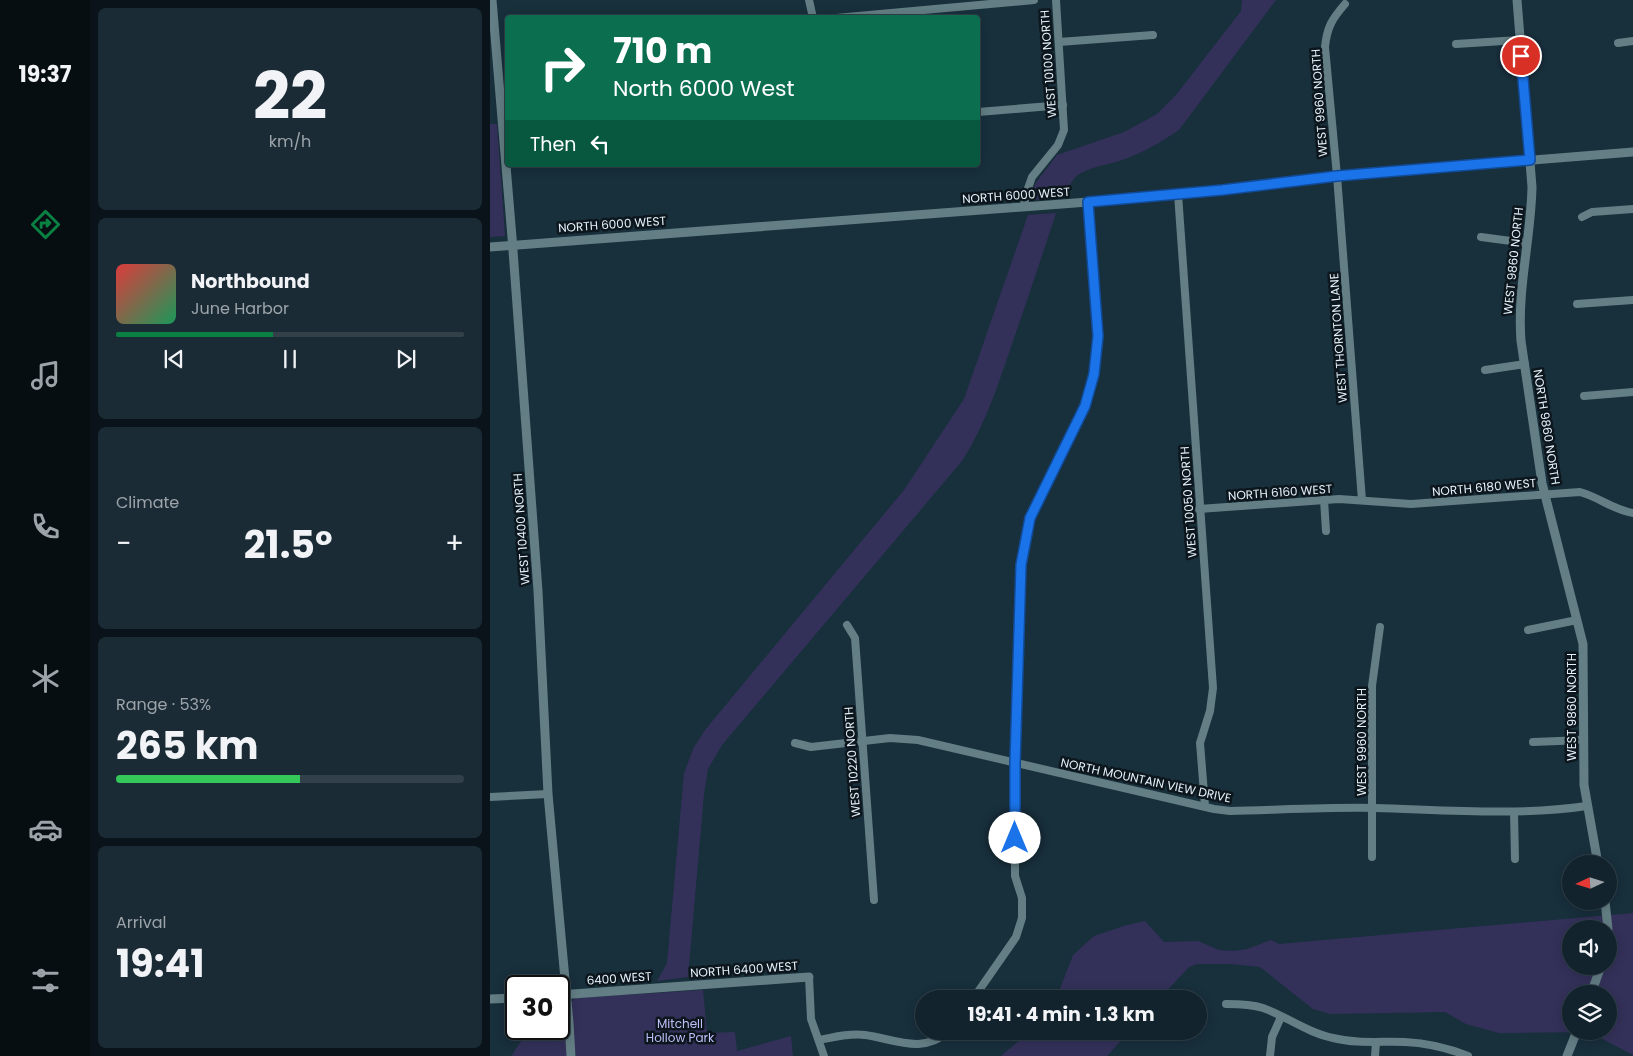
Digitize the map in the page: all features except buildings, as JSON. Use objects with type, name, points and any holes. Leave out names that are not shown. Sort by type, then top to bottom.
[{"type":"street","name":"WEST 10400 NORTH","points":[[492,0],[505,114]]},
{"type":"street","points":[[809,0],[812,15]]},
{"type":"street","points":[[869,15],[1034,0]]},
{"type":"street","name":"WEST 10100 NORTH","points":[[1024,206],[1032,178],[1058,145],[1064,130],[1056,0]]},
{"type":"street","name":"WEST 9860 NORTH","points":[[1516,0],[1530,160],[1532,210],[1526,244],[1519,318],[1525,364]]},
{"type":"street","name":"WEST 9960 NORTH","points":[[1337,176],[1325,47],[1326,35],[1331,20],[1344,4]]},
{"type":"street","points":[[1059,42],[1153,36]]},
{"type":"street","points":[[1456,44],[1520,40]]},
{"type":"street","points":[[1618,43],[1633,41]]},
{"type":"street","points":[[980,112],[1063,106]]},
{"type":"street","name":"NORTH 6000 WEST","points":[[490,247],[1088,202],[1337,176],[1633,152]]},
{"type":"street","name":"WEST 10400 NORTH","points":[[508,167],[538,591],[548,794],[562,975]]},
{"type":"street","name":"WEST THORNTON LANE","points":[[1337,176],[1362,500]]},
{"type":"street","name":"WEST 10050 NORTH","points":[[1178,194],[1212,688],[1210,711],[1200,743],[1205,806]]},
{"type":"street","points":[[980,990],[1016,937],[1022,918],[1022,898],[1016,876],[1015,763],[1021,565],[1030,518],[1085,406],[1094,374],[1098,336],[1088,202]]},
{"type":"street","points":[[1582,217],[1592,212],[1633,209]]},
{"type":"street","points":[[1481,237],[1526,244]]},
{"type":"street","points":[[1577,304],[1633,300]]},
{"type":"street","points":[[1485,370],[1525,364]]},
{"type":"street","name":"NORTH 9860 NORTH","points":[[1525,364],[1536,454],[1544,493]]},
{"type":"street","points":[[1584,396],[1633,392]]},
{"type":"street","name":"NORTH 6180 WEST","points":[[1362,500],[1411,504],[1544,493],[1580,492],[1592,495],[1621,511],[1633,513]]},
{"type":"street","name":"WEST 9860 NORTH","points":[[1544,493],[1583,644],[1584,785],[1596,855]]},
{"type":"street","points":[[1324,500],[1326,531]]},
{"type":"street","name":"NORTH 6160 WEST","points":[[1199,508],[1324,500],[1362,500]]},
{"type":"street","points":[[1528,630],[1577,620]]},
{"type":"street","name":"WEST 10220 NORTH","points":[[847,625],[855,638],[874,900]]},
{"type":"street","name":"WEST 9960 NORTH","points":[[1372,857],[1372,686],[1380,627]]},
{"type":"street","name":"NORTH MOUNTAIN VIEW DRIVE","points":[[795,743],[811,747],[890,738],[918,740],[1230,811],[1372,808],[1514,812],[1561,810],[1588,806]]},
{"type":"street","points":[[1533,742],[1584,740]]},
{"type":"street","points":[[490,797],[548,794]]},
{"type":"street","points":[[1514,812],[1515,859]]},
{"type":"street","points":[[809,977],[811,1019],[824,1056]]},
{"type":"street","name":"NORTH 6400 WEST","points":[[681,986],[809,977]]},
{"type":"street","name":"6400 WEST","points":[[570,994],[681,986]]},
{"type":"street","points":[[490,999],[505,998]]},
{"type":"street","points":[[1226,1004],[1257,1006],[1306,1029],[1333,1038],[1355,1042],[1426,1044],[1468,1056]]},
{"type":"street","points":[[1270,1056],[1272,1037],[1281,1017]]},
{"type":"street","points":[[819,1040],[852,1034],[865,1035],[903,1044],[938,1040]]},
{"type":"street","name":"WEST 10400 NORTH","points":[[569,1040],[571,1056]]},
{"type":"street","points":[[1567,1056],[1573,1040]]},
{"type":"street","points":[[1375,1056],[1376,1042]]},
{"type":"green space","points":[[1242,0],[1276,0],[1179,130],[1135,155],[1082,172],[1073,180],[1063,197],[1035,200],[1032,193],[1035,184],[1057,155],[1124,132],[1157,114],[1176,95],[1241,11]]},
{"type":"green space","points":[[490,124],[497,124],[505,236],[490,237]]},
{"type":"green space","points":[[1056,213],[997,387],[971,447],[962,461],[722,745],[708,769],[704,794],[688,977],[657,981],[667,963],[684,773],[694,747],[705,730],[904,490],[964,399],[1028,215]]},
{"type":"green space","points":[[1633,913],[1633,1055],[1604,1040],[1617,1040],[1617,985],[1562,985],[1562,1032],[1499,1033],[1466,1024],[1445,1012],[1330,1014],[1313,1009],[1260,967],[1231,964],[1197,964],[1189,967],[1167,990],[1059,990],[1073,955],[1094,936],[1127,925],[1145,921],[1164,942],[1198,941],[1219,950],[1247,949],[1271,940],[1279,944]]},
{"type":"green space","name":"Mitchell Hollow Park","points":[[703,990],[707,1033],[735,1032],[737,1051],[791,1036],[793,1056],[576,1056],[570,1004],[575,998]]},
{"type":"green space","points":[[522,1040],[566,1040],[567,1056],[512,1056]]},
{"type":"green space","points":[[1020,1040],[1122,1040],[1107,1056],[1001,1056]]},
{"type":"route","points":[[1015,838],[1015,763],[1021,565],[1030,518],[1085,406],[1094,374],[1098,336],[1088,202],[1222,190],[1337,176],[1530,160],[1521,56]]}]
